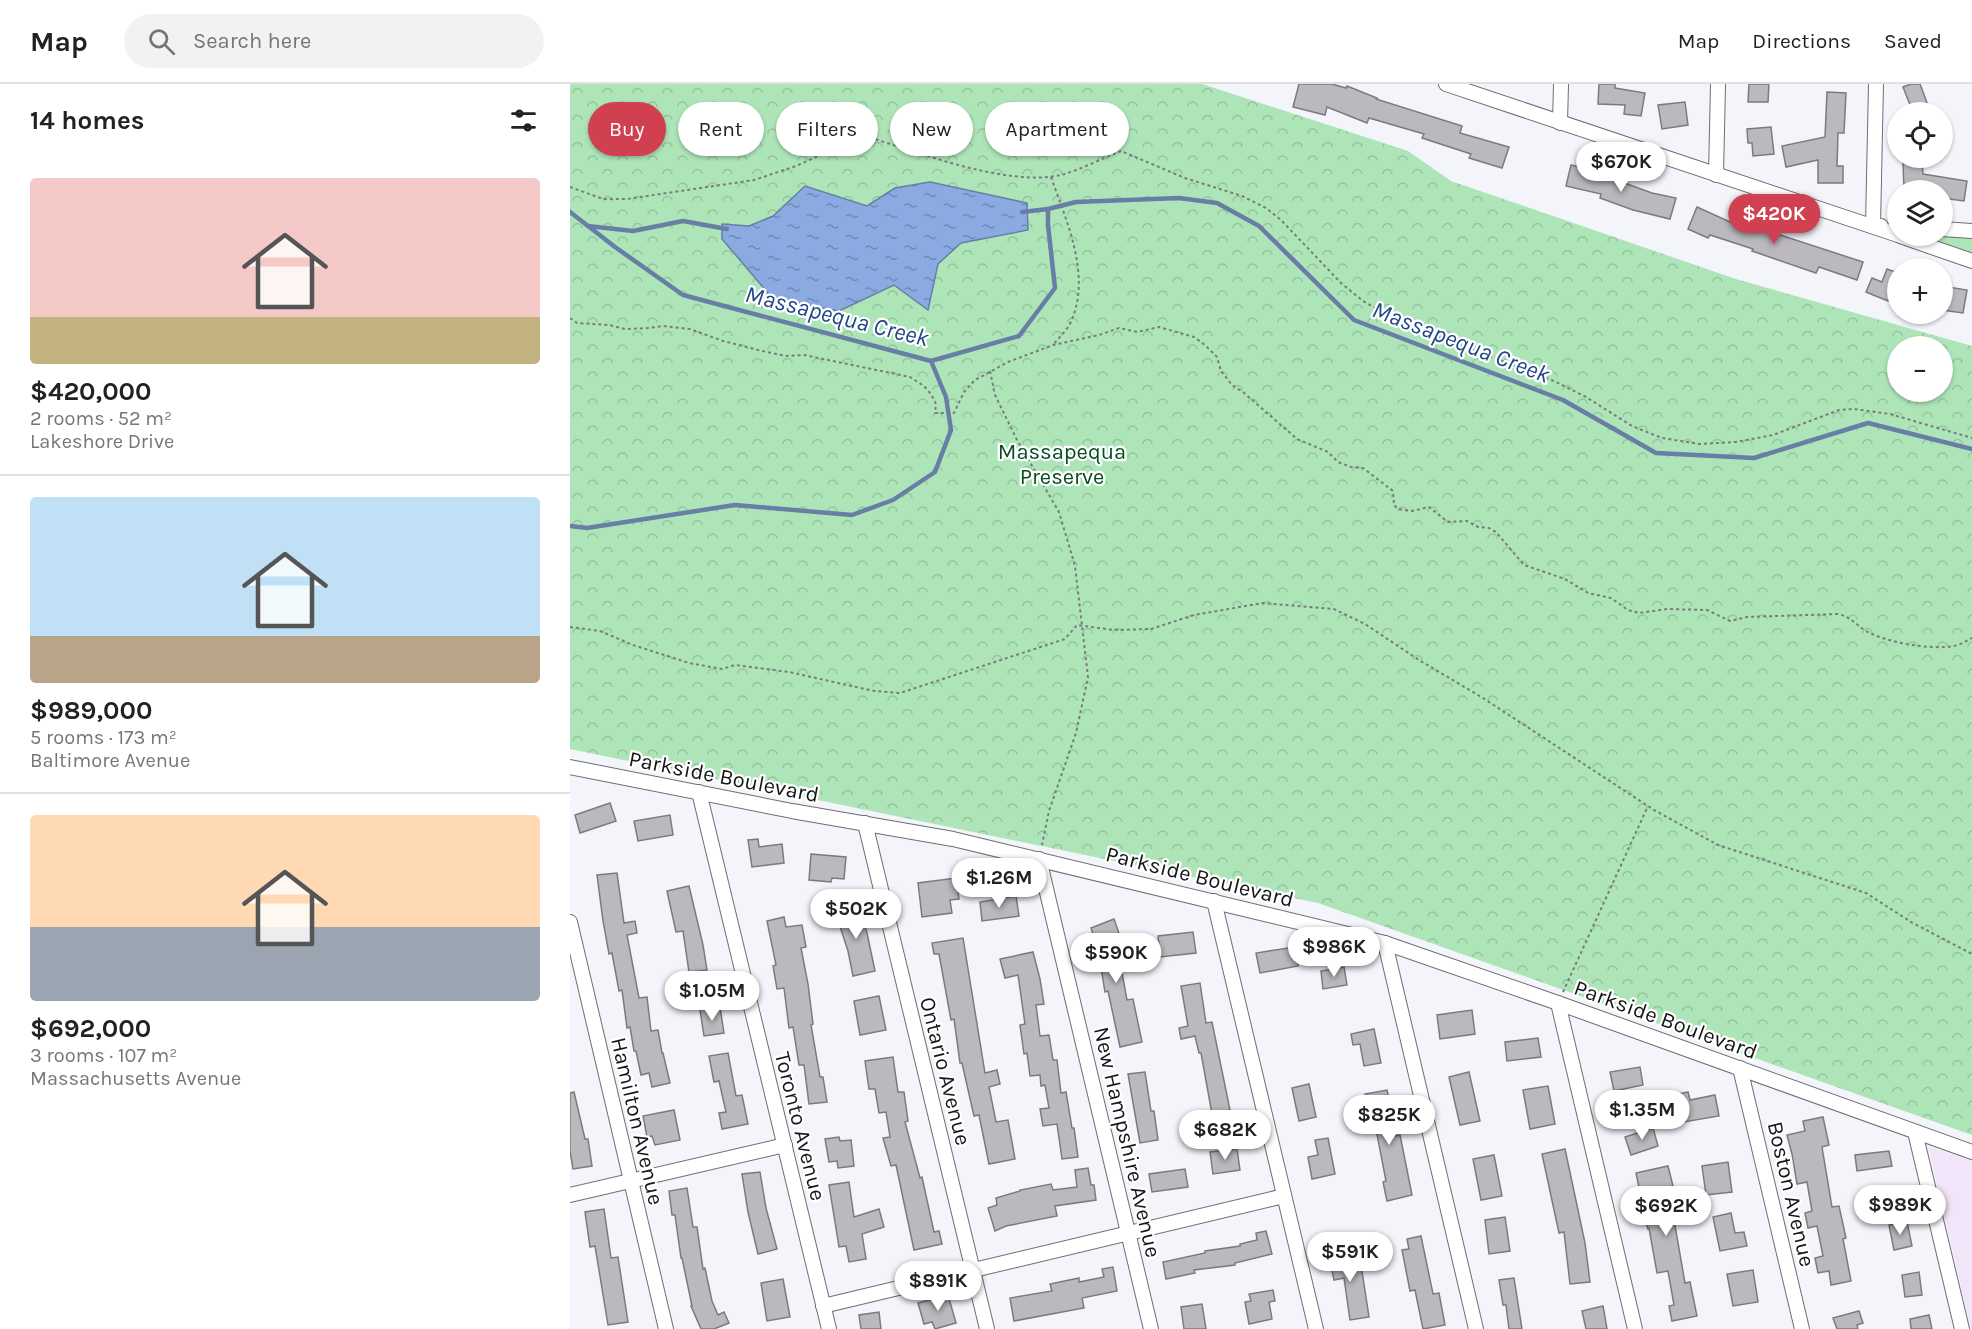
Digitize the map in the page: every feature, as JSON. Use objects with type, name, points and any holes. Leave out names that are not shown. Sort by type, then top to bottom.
[{"type":"street","points":[[1446,84],[1887,231]]},
{"type":"street","points":[[1560,123],[1561,84]]},
{"type":"street","points":[[1716,175],[1718,84]]},
{"type":"street","points":[[1873,226],[1876,84]]},
{"type":"street","points":[[1873,226],[1887,227]]},
{"type":"street","points":[[1953,230],[1972,231]]},
{"type":"street","points":[[1930,246],[1972,261]]},
{"type":"street","name":"Parkside Boulevard","points":[[570,767],[953,838],[1385,943],[1972,1152]]},
{"type":"street","name":"Toronto Avenue","points":[[699,792],[829,1329]]},
{"type":"street","name":"Ontario Avenue","points":[[865,823],[987,1329]]},
{"type":"street","name":"New Hampshire Avenue","points":[[1039,859],[1151,1329]]},
{"type":"street","points":[[1214,901],[1316,1329]]},
{"type":"street","name":"Hamilton Avenue","points":[[570,922],[666,1329]]},
{"type":"street","points":[[1385,943],[1476,1329]]},
{"type":"street","points":[[1558,1003],[1635,1329]]},
{"type":"street","name":"Boston Avenue","points":[[1740,1068],[1799,1328]]},
{"type":"street","points":[[1915,1132],[1962,1329]]},
{"type":"street","points":[[570,1195],[785,1144]]},
{"type":"street","points":[[824,1306],[1284,1196]]},
{"type":"path","points":[[570,188],[603,199],[627,199],[754,180],[796,166],[856,139],[868,137],[966,166],[1029,178],[1062,175],[1121,151],[1185,178],[1242,196],[1266,208],[1281,220],[1341,283],[1382,312],[1416,328],[1554,381],[1632,426],[1662,438],[1700,444],[1736,442],[1773,435],[1839,410],[1854,409],[1890,414],[1972,438]]},
{"type":"path","points":[[1050,176],[1066,218],[1077,259],[1080,298],[1072,322],[1053,345]]},
{"type":"path","points":[[570,318],[578,323],[625,328],[663,326],[690,328],[723,341],[758,350],[786,356],[804,355],[910,377],[924,386],[936,404],[935,413],[954,413],[964,392],[975,380],[1008,362],[1053,345],[1119,328],[1137,332],[1159,327],[1194,337],[1205,345],[1217,357],[1221,371],[1232,386],[1243,392],[1297,439],[1328,452],[1338,462],[1370,472],[1393,491],[1394,505],[1398,510],[1412,511],[1429,507],[1448,522],[1467,521],[1478,527],[1489,528],[1496,532],[1524,565],[1565,579],[1588,593],[1617,601],[1628,610],[1639,613],[1667,609],[1707,610],[1730,621],[1748,617],[1838,614],[1848,616],[1867,631],[1890,641],[1929,646],[1955,646],[1972,639]]},
{"type":"path","points":[[990,371],[995,395],[1012,431],[1059,512],[1075,566],[1088,677],[1076,733],[1049,812],[1039,859]]},
{"type":"path","points":[[570,627],[600,632],[689,663],[722,669],[735,665],[789,672],[863,689],[900,693],[1048,646],[1065,639],[1077,625],[1113,630],[1151,629],[1194,615],[1263,603],[1334,609],[1365,624],[1419,660],[1484,698],[1648,806],[1718,845],[1866,893],[1911,922],[1972,954]]},
{"type":"path","points":[[1558,1003],[1648,806]]},
{"type":"shaded area","points":[[1928,1146],[1972,1161],[1972,1329],[1971,1329]]},
{"type":"green space","name":"Massapequa Preserve","points":[[570,84],[1202,84],[1408,151],[1451,181],[1736,279],[1887,322],[1887,324],[1937,336],[1887,336],[1887,402],[1953,402],[1953,341],[1972,346],[1972,1135],[1318,903],[570,749]]},
{"type":"green space","points":[[1972,229],[1972,261],[1929,246],[1953,246],[1953,233]]},
{"type":"water","points":[[930,182],[1027,203],[1028,230],[961,243],[938,264],[928,310],[894,285],[839,311],[773,299],[722,239],[722,224],[749,226],[773,216],[805,186],[867,206],[895,188]]},
{"type":"building","points":[[1299,84],[1332,84],[1346,88],[1347,86],[1376,99],[1462,126],[1460,133],[1509,147],[1502,168],[1469,158],[1471,154],[1422,138],[1424,134],[1369,118],[1367,123],[1327,107],[1325,115],[1293,107]]},
{"type":"building","points":[[1599,84],[1615,84],[1615,88],[1645,93],[1641,116],[1624,114],[1625,105],[1598,104]]},
{"type":"building","points":[[1749,84],[1769,84],[1768,102],[1748,102]]},
{"type":"building","points":[[1920,84],[1927,102],[1909,102],[1903,87]]},
{"type":"building","points":[[1827,92],[1846,93],[1844,133],[1838,133],[1837,166],[1843,166],[1843,183],[1818,183],[1818,160],[1786,167],[1782,146],[1825,137]]},
{"type":"building","points":[[1685,102],[1688,125],[1662,129],[1658,105]]},
{"type":"building","points":[[1771,127],[1774,154],[1753,156],[1752,143],[1748,143],[1747,129]]},
{"type":"building","points":[[1571,165],[1597,171],[1597,173],[1652,193],[1676,198],[1670,219],[1633,210],[1600,198],[1601,194],[1566,186]]},
{"type":"building","points":[[1903,168],[1922,168],[1923,174],[1967,181],[1964,201],[1953,200],[1953,180],[1904,180]]},
{"type":"building","points":[[1697,207],[1730,222],[1731,219],[1863,262],[1857,280],[1819,267],[1816,273],[1752,251],[1753,249],[1710,235],[1708,238],[1688,229]]},
{"type":"building","points":[[1887,269],[1887,301],[1866,292],[1872,278],[1882,282]]},
{"type":"building","points":[[1953,288],[1967,290],[1963,313],[1953,312]]},
{"type":"building","points":[[610,803],[616,821],[580,833],[575,815]]},
{"type":"building","points":[[670,815],[673,835],[638,841],[634,821]]},
{"type":"building","points":[[758,839],[759,847],[782,844],[784,863],[752,867],[748,840]]},
{"type":"building","points":[[811,854],[846,857],[844,879],[832,878],[831,882],[809,880]]},
{"type":"building","points":[[617,873],[624,923],[635,921],[637,933],[627,935],[639,998],[647,997],[651,1031],[658,1030],[670,1083],[652,1087],[649,1073],[641,1075],[630,1027],[627,1028],[622,990],[619,991],[603,921],[597,875]]},
{"type":"building","points":[[956,878],[959,899],[950,900],[952,913],[922,917],[918,883]]},
{"type":"building","points":[[689,886],[707,970],[689,972],[683,931],[676,932],[667,891]]},
{"type":"building","points":[[1016,896],[1019,916],[982,921],[980,902]]},
{"type":"building","points":[[858,904],[875,971],[853,976],[848,951],[835,911]]},
{"type":"building","points":[[784,917],[786,927],[802,925],[806,947],[801,948],[808,984],[813,1024],[811,1025],[827,1102],[809,1104],[804,1065],[799,1065],[793,1027],[789,1028],[784,988],[777,989],[773,966],[776,965],[767,921]]},
{"type":"building","points":[[1114,919],[1121,939],[1116,941],[1127,1000],[1133,999],[1142,1042],[1120,1047],[1108,991],[1105,992],[1100,961],[1102,960],[1091,928]]},
{"type":"building","points":[[1193,932],[1196,953],[1160,957],[1158,936]]},
{"type":"building","points":[[963,938],[985,1073],[997,1070],[1000,1084],[989,1087],[996,1122],[1008,1120],[1015,1159],[989,1164],[979,1115],[974,1116],[962,1063],[960,1063],[954,1019],[951,1020],[939,954],[934,954],[932,943]]},
{"type":"building","points":[[1295,947],[1298,966],[1260,973],[1256,953]]},
{"type":"building","points":[[1033,952],[1044,1004],[1036,1005],[1040,1036],[1049,1035],[1053,1060],[1057,1060],[1061,1093],[1066,1092],[1078,1157],[1062,1159],[1057,1124],[1043,1126],[1040,1109],[1049,1108],[1045,1085],[1041,1086],[1040,1075],[1030,1076],[1027,1053],[1024,1054],[1020,1025],[1025,1024],[1018,975],[1005,978],[1000,959]]},
{"type":"building","points":[[1344,967],[1347,985],[1323,989],[1321,971]]},
{"type":"building","points":[[1200,983],[1206,1023],[1212,1022],[1230,1110],[1212,1114],[1201,1053],[1199,1053],[1195,1036],[1181,1039],[1179,1028],[1188,1026],[1181,986]]},
{"type":"building","points":[[879,996],[886,1030],[860,1035],[854,1001]]},
{"type":"building","points":[[720,1007],[724,1033],[704,1036],[700,1010]]},
{"type":"building","points":[[1472,1010],[1475,1034],[1440,1039],[1437,1015]]},
{"type":"building","points":[[1374,1029],[1381,1063],[1364,1066],[1360,1044],[1353,1045],[1351,1034]]},
{"type":"building","points":[[1538,1038],[1541,1057],[1507,1061],[1505,1042]]},
{"type":"building","points":[[728,1053],[736,1096],[742,1095],[748,1124],[722,1129],[719,1113],[726,1112],[719,1081],[714,1082],[709,1056]]},
{"type":"building","points":[[893,1057],[898,1092],[904,1092],[908,1121],[905,1122],[920,1178],[922,1177],[934,1232],[939,1231],[942,1244],[914,1250],[896,1165],[891,1166],[883,1138],[890,1137],[886,1112],[879,1113],[875,1089],[869,1089],[865,1061]]},
{"type":"building","points":[[1640,1067],[1643,1085],[1614,1091],[1610,1072]]},
{"type":"building","points":[[1145,1072],[1158,1140],[1140,1143],[1128,1074]]},
{"type":"building","points":[[1469,1072],[1480,1121],[1460,1125],[1449,1077]]},
{"type":"building","points":[[1309,1084],[1316,1117],[1299,1121],[1292,1088]]},
{"type":"building","points":[[1548,1086],[1555,1124],[1530,1129],[1523,1090]]},
{"type":"building","points":[[1387,1090],[1396,1136],[1400,1135],[1412,1195],[1387,1201],[1383,1182],[1386,1181],[1376,1129],[1373,1130],[1365,1094]]},
{"type":"building","points":[[574,1092],[585,1139],[588,1139],[592,1166],[573,1169],[570,1151],[570,1093]]},
{"type":"building","points":[[1688,1092],[1690,1100],[1715,1095],[1719,1116],[1678,1123],[1673,1095]]},
{"type":"building","points":[[674,1110],[680,1140],[655,1145],[652,1136],[647,1137],[643,1116]]},
{"type":"building","points":[[1823,1117],[1829,1145],[1822,1147],[1832,1207],[1839,1206],[1846,1238],[1843,1239],[1851,1281],[1831,1285],[1829,1271],[1818,1273],[1815,1258],[1823,1256],[1817,1226],[1808,1228],[1805,1213],[1812,1211],[1807,1182],[1797,1184],[1787,1135],[1805,1131],[1803,1121]]},
{"type":"building","points":[[1653,1128],[1658,1146],[1631,1155],[1625,1137]]},
{"type":"building","points":[[839,1137],[840,1141],[851,1140],[854,1166],[838,1168],[837,1161],[829,1162],[825,1139]]},
{"type":"building","points":[[1328,1138],[1335,1174],[1312,1179],[1308,1157],[1318,1155],[1315,1140]]},
{"type":"building","points":[[1237,1149],[1240,1170],[1213,1174],[1210,1152]]},
{"type":"building","points":[[1565,1149],[1585,1243],[1590,1282],[1570,1284],[1564,1232],[1559,1233],[1542,1154]]},
{"type":"building","points":[[1889,1151],[1892,1166],[1857,1171],[1855,1155]]},
{"type":"building","points":[[1494,1155],[1502,1196],[1481,1200],[1473,1159]]},
{"type":"building","points":[[1728,1162],[1732,1192],[1706,1195],[1702,1166]]},
{"type":"building","points":[[1668,1166],[1673,1186],[1668,1187],[1678,1219],[1674,1220],[1685,1283],[1690,1282],[1697,1316],[1672,1321],[1669,1306],[1674,1305],[1668,1271],[1657,1273],[1649,1228],[1642,1211],[1644,1211],[1636,1173]]},
{"type":"building","points":[[1088,1168],[1096,1200],[1055,1206],[1057,1216],[1006,1226],[995,1231],[988,1208],[997,1205],[996,1198],[1020,1190],[1051,1184],[1053,1190],[1077,1187],[1075,1170]]},
{"type":"building","points":[[1185,1169],[1188,1187],[1152,1192],[1149,1174]]},
{"type":"building","points":[[760,1172],[766,1208],[777,1249],[758,1254],[742,1174]]},
{"type":"building","points":[[849,1182],[854,1217],[879,1209],[884,1227],[862,1234],[866,1259],[849,1262],[846,1246],[839,1247],[829,1185]]},
{"type":"building","points":[[687,1188],[693,1227],[697,1227],[703,1269],[705,1268],[712,1301],[718,1315],[724,1312],[729,1323],[714,1329],[701,1329],[691,1306],[675,1215],[672,1215],[669,1191]]},
{"type":"building","points":[[604,1209],[611,1258],[618,1257],[628,1322],[608,1325],[595,1246],[590,1247],[585,1212]]},
{"type":"building","points":[[1731,1213],[1735,1233],[1744,1232],[1747,1246],[1720,1251],[1713,1217]]},
{"type":"building","points":[[1505,1217],[1510,1251],[1489,1254],[1485,1220]]},
{"type":"building","points":[[1907,1222],[1912,1246],[1894,1250],[1889,1225]]},
{"type":"building","points":[[1266,1231],[1272,1254],[1235,1263],[1235,1265],[1194,1270],[1195,1273],[1166,1279],[1163,1262],[1205,1253],[1205,1251],[1240,1246],[1240,1244],[1257,1240],[1256,1233]]},
{"type":"building","points":[[1421,1236],[1433,1294],[1439,1293],[1445,1325],[1423,1329],[1415,1290],[1410,1291],[1402,1250],[1409,1249],[1407,1239]]},
{"type":"building","points":[[1346,1247],[1350,1268],[1361,1265],[1369,1317],[1350,1320],[1344,1278],[1334,1280],[1328,1251]]},
{"type":"building","points":[[1113,1267],[1117,1291],[1082,1298],[1084,1308],[1014,1321],[1010,1298],[1052,1291],[1050,1284],[1079,1278],[1079,1282],[1104,1277],[1102,1269]]},
{"type":"building","points":[[1753,1270],[1758,1302],[1733,1306],[1727,1274]]},
{"type":"building","points":[[1919,1272],[1922,1295],[1905,1297],[1902,1275]]},
{"type":"building","points":[[1514,1278],[1522,1329],[1509,1329],[1506,1305],[1503,1305],[1499,1280]]},
{"type":"building","points":[[783,1279],[790,1317],[767,1321],[761,1283]]},
{"type":"building","points":[[1273,1290],[1275,1301],[1269,1302],[1272,1319],[1249,1324],[1245,1302],[1251,1301],[1249,1294]]},
{"type":"building","points":[[948,1295],[956,1323],[935,1329],[932,1322],[924,1324],[918,1303]]},
{"type":"building","points":[[1202,1304],[1206,1329],[1184,1329],[1181,1307]]},
{"type":"building","points":[[1603,1306],[1607,1329],[1586,1329],[1582,1311]]},
{"type":"building","points":[[1859,1311],[1863,1323],[1857,1325],[1858,1329],[1837,1329],[1833,1318]]},
{"type":"building","points":[[879,1312],[881,1329],[861,1329],[859,1315]]},
{"type":"building","points":[[1929,1315],[1932,1329],[1911,1329],[1910,1319]]},
{"type":"waterway","name":"Massapequa Creek","points":[[570,212],[683,295],[931,361],[1019,336],[1055,288],[1048,209],[1076,202],[1179,198],[1217,203],[1259,226],[1354,320],[1563,400],[1656,453],[1754,458],[1868,423],[1972,449]]},
{"type":"waterway","points":[[1022,212],[1048,209]]},
{"type":"waterway","points":[[588,226],[633,231],[683,221],[727,229]]},
{"type":"waterway","points":[[570,526],[587,528],[735,505],[852,515],[893,500],[935,472],[951,430],[946,397],[931,361]]}]
